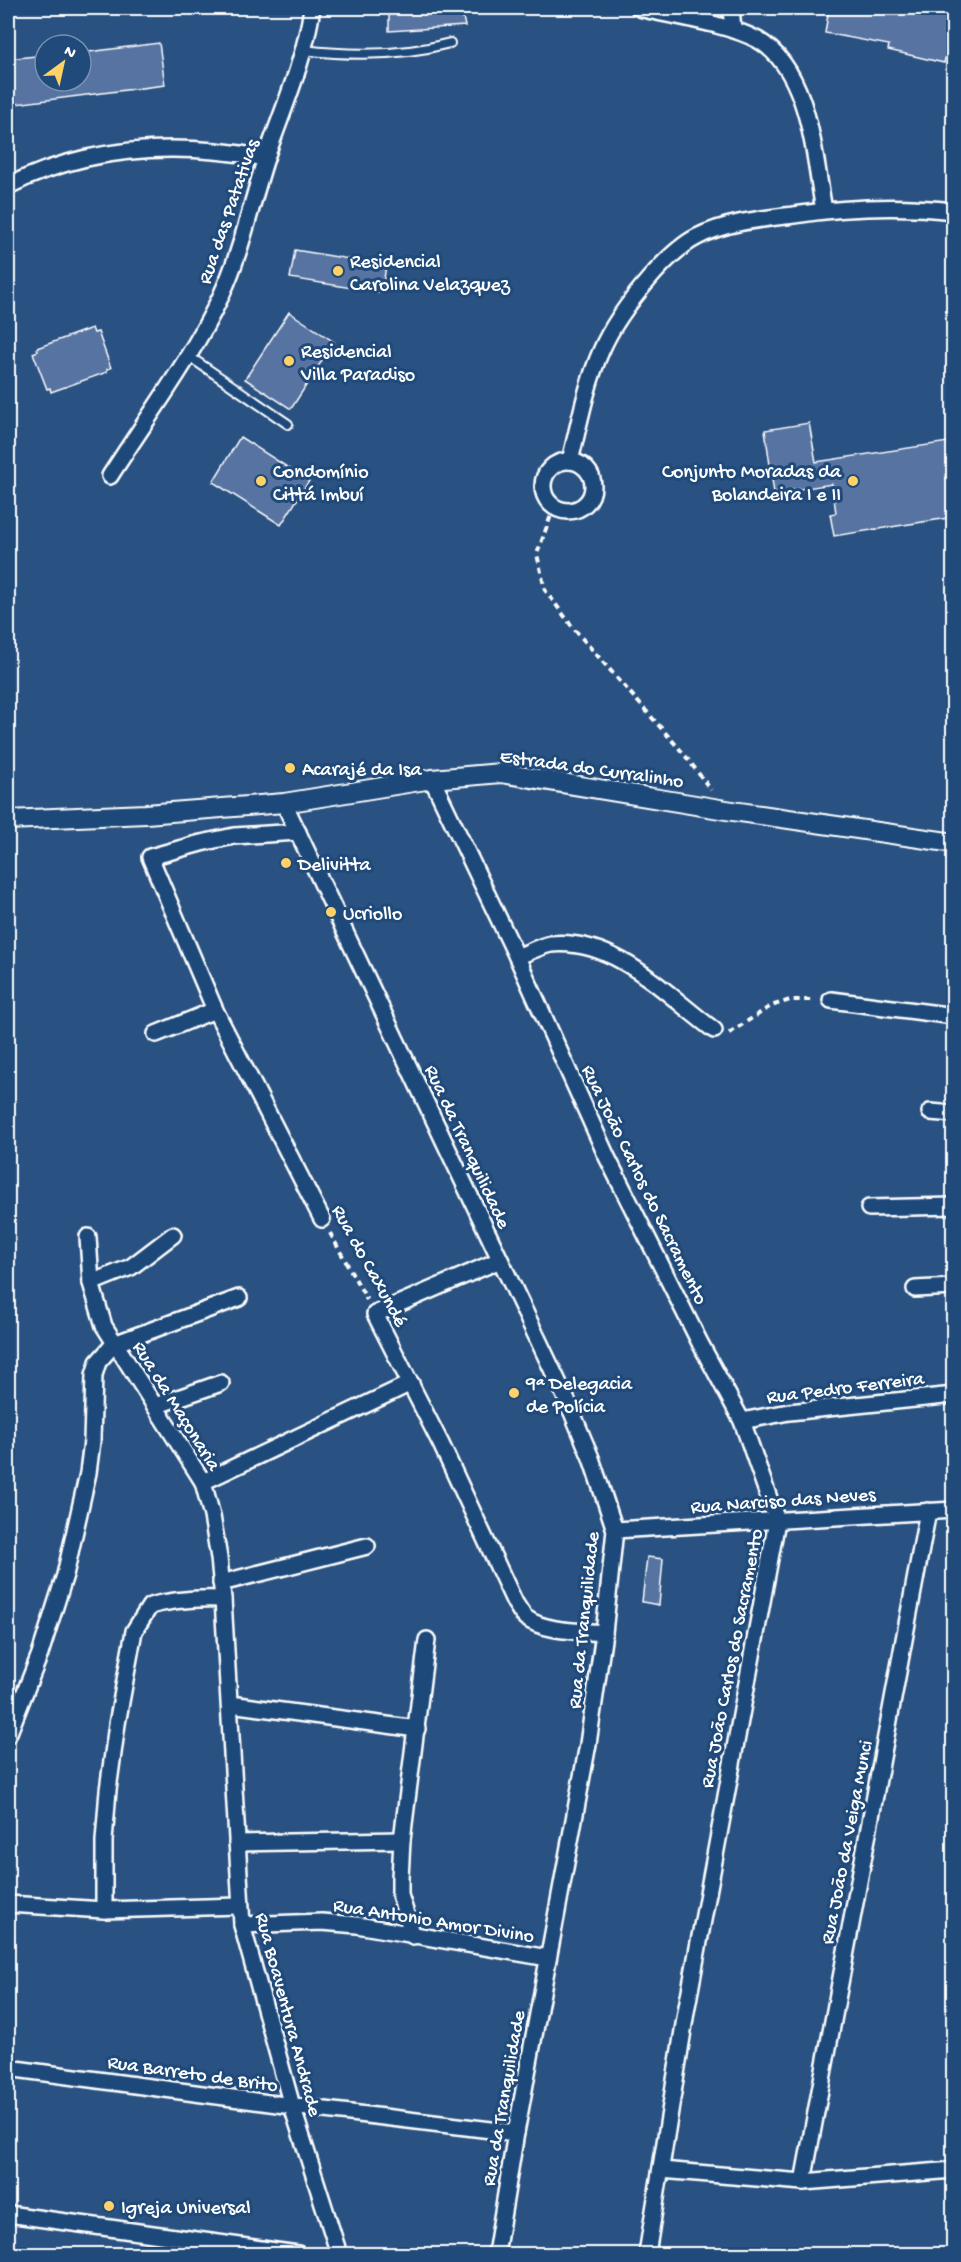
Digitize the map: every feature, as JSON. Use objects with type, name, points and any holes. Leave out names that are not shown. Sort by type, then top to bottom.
[{"type":"street","name":"Rua das Patativas","points":[[110,476],[188,355],[220,297],[241,248],[267,158],[304,50],[312,8]]},
{"type":"street","points":[[639,8],[733,30],[758,40],[775,53],[791,74],[807,120],[824,210]]},
{"type":"street","points":[[731,8],[733,30]]},
{"type":"street","points":[[8,186],[50,168],[128,150],[198,149],[228,151],[267,158]]},
{"type":"street","points":[[570,461],[600,352],[624,310],[657,269],[695,238],[744,222],[824,210],[885,207],[954,211]]},
{"type":"street","points":[[570,461],[585,468],[590,475],[592,491],[590,499],[585,505],[569,511],[554,507],[544,494],[544,478],[555,465],[570,461]]},
{"type":"street","name":"Estrada do Curralinho","points":[[8,820],[146,814],[284,803],[432,779],[501,773],[726,810],[954,843]]},
{"type":"street","name":"Rua João Carlos do Sacramento","points":[[432,779],[517,957],[607,1157],[741,1421],[777,1521],[690,1989],[647,2254]]},
{"type":"street","name":"Rua da Tranquilidade","points":[[284,803],[569,1406],[591,1458],[615,1530],[604,1633],[588,1744],[496,2254]]},
{"type":"street","name":"Rua do Caxundé","points":[[298,832],[234,836],[150,857],[215,1010],[322,1219]]},
{"type":"street","points":[[517,957],[548,944],[570,944],[597,949],[631,966],[653,981],[714,1030]]},
{"type":"street","points":[[831,1000],[954,1016]]},
{"type":"street","points":[[156,1035],[215,1010]]},
{"type":"street","points":[[930,1112],[954,1114]]},
{"type":"street","points":[[869,1208],[954,1206]]},
{"type":"street","points":[[91,1283],[131,1267],[173,1234]]},
{"type":"street","name":"Rua da Maçonaria","points":[[88,1237],[91,1283],[104,1326],[203,1482],[214,1527],[223,1599]]},
{"type":"street","points":[[375,1314],[500,1260]]},
{"type":"street","points":[[915,1289],[954,1287]]},
{"type":"street","points":[[8,1735],[40,1654],[65,1575],[88,1473],[92,1441],[94,1375],[98,1362],[114,1344],[239,1298]]},
{"type":"street","name":"Rua do Caxundé","points":[[375,1314],[468,1499],[515,1603],[525,1617],[560,1629],[604,1633]]},
{"type":"street","points":[[155,1406],[221,1383]]},
{"type":"street","points":[[203,1482],[411,1383]]},
{"type":"street","name":"Rua Pedro Ferreira","points":[[741,1421],[789,1412],[954,1395]]},
{"type":"street","name":"Rua Narciso das Neves","points":[[615,1530],[954,1510]]},
{"type":"street","name":"Rua João da Veiga Munci","points":[[803,2181],[927,1511]]},
{"type":"street","points":[[221,1583],[368,1546]]},
{"type":"street","points":[[104,1910],[104,1841],[108,1790],[124,1678],[134,1631],[150,1606],[166,1601],[197,1598],[223,1599]]},
{"type":"street","name":"Rua Boaventura Andrade","points":[[223,1599],[239,1906],[242,1925],[292,2106],[339,2254]]},
{"type":"street","points":[[413,1936],[400,1895],[402,1840],[427,1640]]},
{"type":"street","points":[[230,1704],[417,1729]]},
{"type":"street","points":[[237,1844],[402,1840]]},
{"type":"street","points":[[8,1904],[104,1910],[239,1906]]},
{"type":"street","name":"Rua Antonio Amor Divino","points":[[242,1925],[322,1922],[357,1925],[548,1958]]},
{"type":"street","name":"Rua Barreto de Brito","points":[[8,2068],[516,2133]]},
{"type":"street","points":[[661,2170],[803,2181],[954,2170]]},
{"type":"street","points":[[8,2214],[298,2254]]},
{"type":"lane","points":[[304,50],[345,54],[381,54],[434,48],[450,43]]},
{"type":"lane","points":[[188,355],[288,424]]},
{"type":"path","points":[[554,507],[537,554],[545,590],[574,629],[684,754],[726,810]]},
{"type":"path","points":[[714,1030],[722,1034],[732,1032],[771,1006],[790,1000],[831,1000]]},
{"type":"path","name":"Rua do Caxundé","points":[[322,1219],[375,1314]]},
{"type":"building","points":[[389,8],[461,8],[465,26],[389,31]]},
{"type":"building","points":[[829,8],[954,8],[954,19],[944,63],[888,50],[889,45],[825,33]]},
{"type":"building","points":[[159,43],[165,85],[8,105],[8,59],[33,56],[33,93],[93,93],[93,51]]},
{"type":"building","name":"Residencial Carolina Velazquez","points":[[295,250],[386,265],[382,293],[290,278]]},
{"type":"building","name":"Residencial Villa Paradiso","points":[[289,312],[334,342],[291,409],[245,379]]},
{"type":"building","points":[[92,328],[94,333],[98,332],[111,368],[107,369],[107,372],[51,392],[50,388],[47,389],[33,353],[38,351],[37,348]]},
{"type":"building","name":"Conjunto Moradas da Bolandeira I e II","points":[[809,423],[816,462],[948,442],[954,474],[954,517],[834,536],[830,514],[836,513],[832,484],[774,493],[765,430]]},
{"type":"building","name":"Condomínio Cittá Imbuí","points":[[240,437],[309,481],[281,525],[213,482]]},
{"type":"building","points":[[647,1557],[663,1559],[659,1605],[642,1602]]},
{"type":"place","name":"Residencial Carolina Velazquez","points":[[338,271]]},
{"type":"place","name":"Residencial Villa Paradiso","points":[[289,361]]},
{"type":"place","name":"Condomínio Cittá Imbuí","points":[[261,481]]},
{"type":"place","name":"Conjunto Moradas da Bolandeira I e II","points":[[853,481]]},
{"type":"place","name":"Acarajé da Isa","points":[[290,768]]},
{"type":"place","name":"Delivitta","points":[[286,863]]},
{"type":"place","name":"Ucriollo","points":[[331,912]]},
{"type":"place","name":"9ª Delegacia de Polícia","points":[[514,1393]]},
{"type":"place","name":"Igreja Universal","points":[[109,2206]]}]
